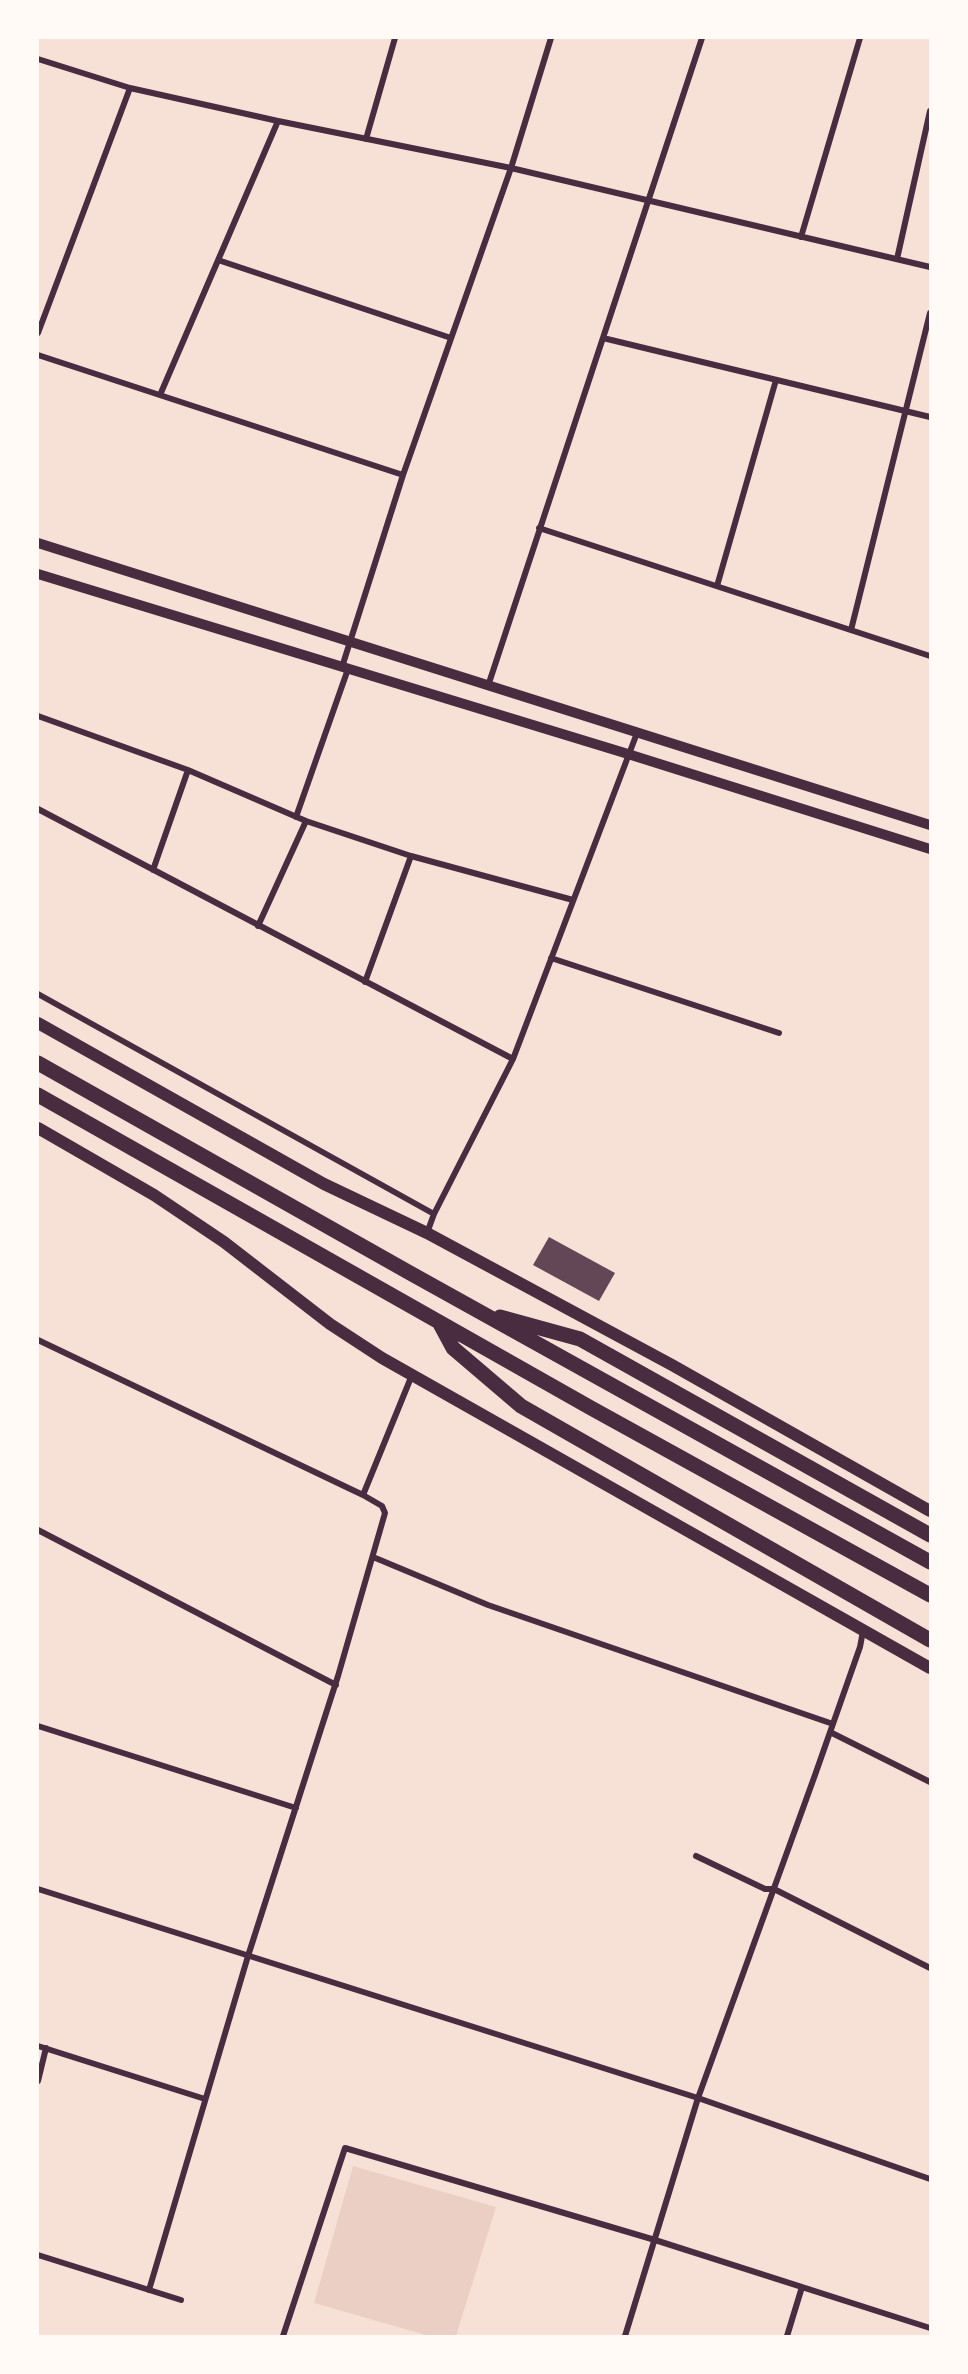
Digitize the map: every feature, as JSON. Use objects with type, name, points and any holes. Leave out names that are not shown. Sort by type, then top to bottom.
[{"type":"highway","points":[[38,1063],[930,1562]]},
{"type":"highway","points":[[38,1095],[591,1408],[930,1594]]},
{"type":"highway","points":[[477,1310],[580,1339],[930,1535]]},
{"type":"highway","points":[[439,1321],[453,1348],[521,1407],[930,1640]]},
{"type":"main road","points":[[38,1023],[324,1184],[427,1233],[672,1365],[930,1511]]},
{"type":"main road","points":[[38,1128],[154,1195],[224,1242],[330,1324],[382,1358],[930,1668]]},
{"type":"street","points":[[366,139],[395,38]]},
{"type":"street","points":[[296,817],[345,668],[350,642],[403,475],[511,168],[551,38]]},
{"type":"street","points":[[488,686],[702,38]]},
{"type":"street","points":[[801,237],[860,38]]},
{"type":"street","points":[[38,59],[130,88],[278,121],[511,168],[930,267]]},
{"type":"street","points":[[38,333],[130,88]]},
{"type":"street","points":[[897,259],[930,111]]},
{"type":"street","points":[[160,395],[278,121]]},
{"type":"street","points":[[218,260],[451,338]]},
{"type":"street","points":[[851,630],[930,313]]},
{"type":"street","points":[[603,338],[930,417]]},
{"type":"street","points":[[38,355],[403,475]]},
{"type":"street","points":[[717,586],[776,380]]},
{"type":"street","points":[[539,528],[930,656]]},
{"type":"street","points":[[38,543],[930,825]]},
{"type":"street","points":[[38,574],[628,754],[930,849]]},
{"type":"street","points":[[38,716],[188,770],[306,821],[411,856],[573,900]]},
{"type":"street","points":[[427,1233],[434,1214],[513,1059],[637,733]]},
{"type":"street","points":[[153,870],[188,770]]},
{"type":"street","points":[[38,809],[513,1059]]},
{"type":"street","points":[[258,926],[306,821]]},
{"type":"street","points":[[365,982],[411,856]]},
{"type":"street","points":[[551,958],[779,1033]]},
{"type":"street","points":[[38,994],[434,1214]]},
{"type":"street","points":[[38,1340],[363,1495],[382,1506],[385,1513],[336,1685],[248,1956],[149,2290]]},
{"type":"street","points":[[363,1495],[412,1375]]},
{"type":"street","points":[[38,1530],[336,1685]]},
{"type":"street","points":[[373,1557],[488,1605],[833,1724]]},
{"type":"street","points":[[625,2337],[698,2098],[833,1724],[860,1647],[863,1631]]},
{"type":"street","points":[[38,1726],[296,1808]]},
{"type":"street","points":[[830,1732],[930,1782]]},
{"type":"street","points":[[696,1856],[765,1889],[774,1889],[930,1968]]},
{"type":"street","points":[[38,1889],[698,2098],[930,2179]]},
{"type":"street","points":[[38,2046],[205,2099]]},
{"type":"street","points":[[38,2081],[46,2048]]},
{"type":"street","points":[[283,2337],[345,2148],[655,2240],[930,2328]]},
{"type":"street","points":[[38,2255],[181,2300]]},
{"type":"street","points":[[787,2337],[802,2287]]},
{"type":"shaded area","points":[[353,2166],[496,2207],[456,2336],[429,2336],[314,2303]]},
{"type":"building","points":[[549,1237],[615,1273],[599,1301],[533,1265]]}]
